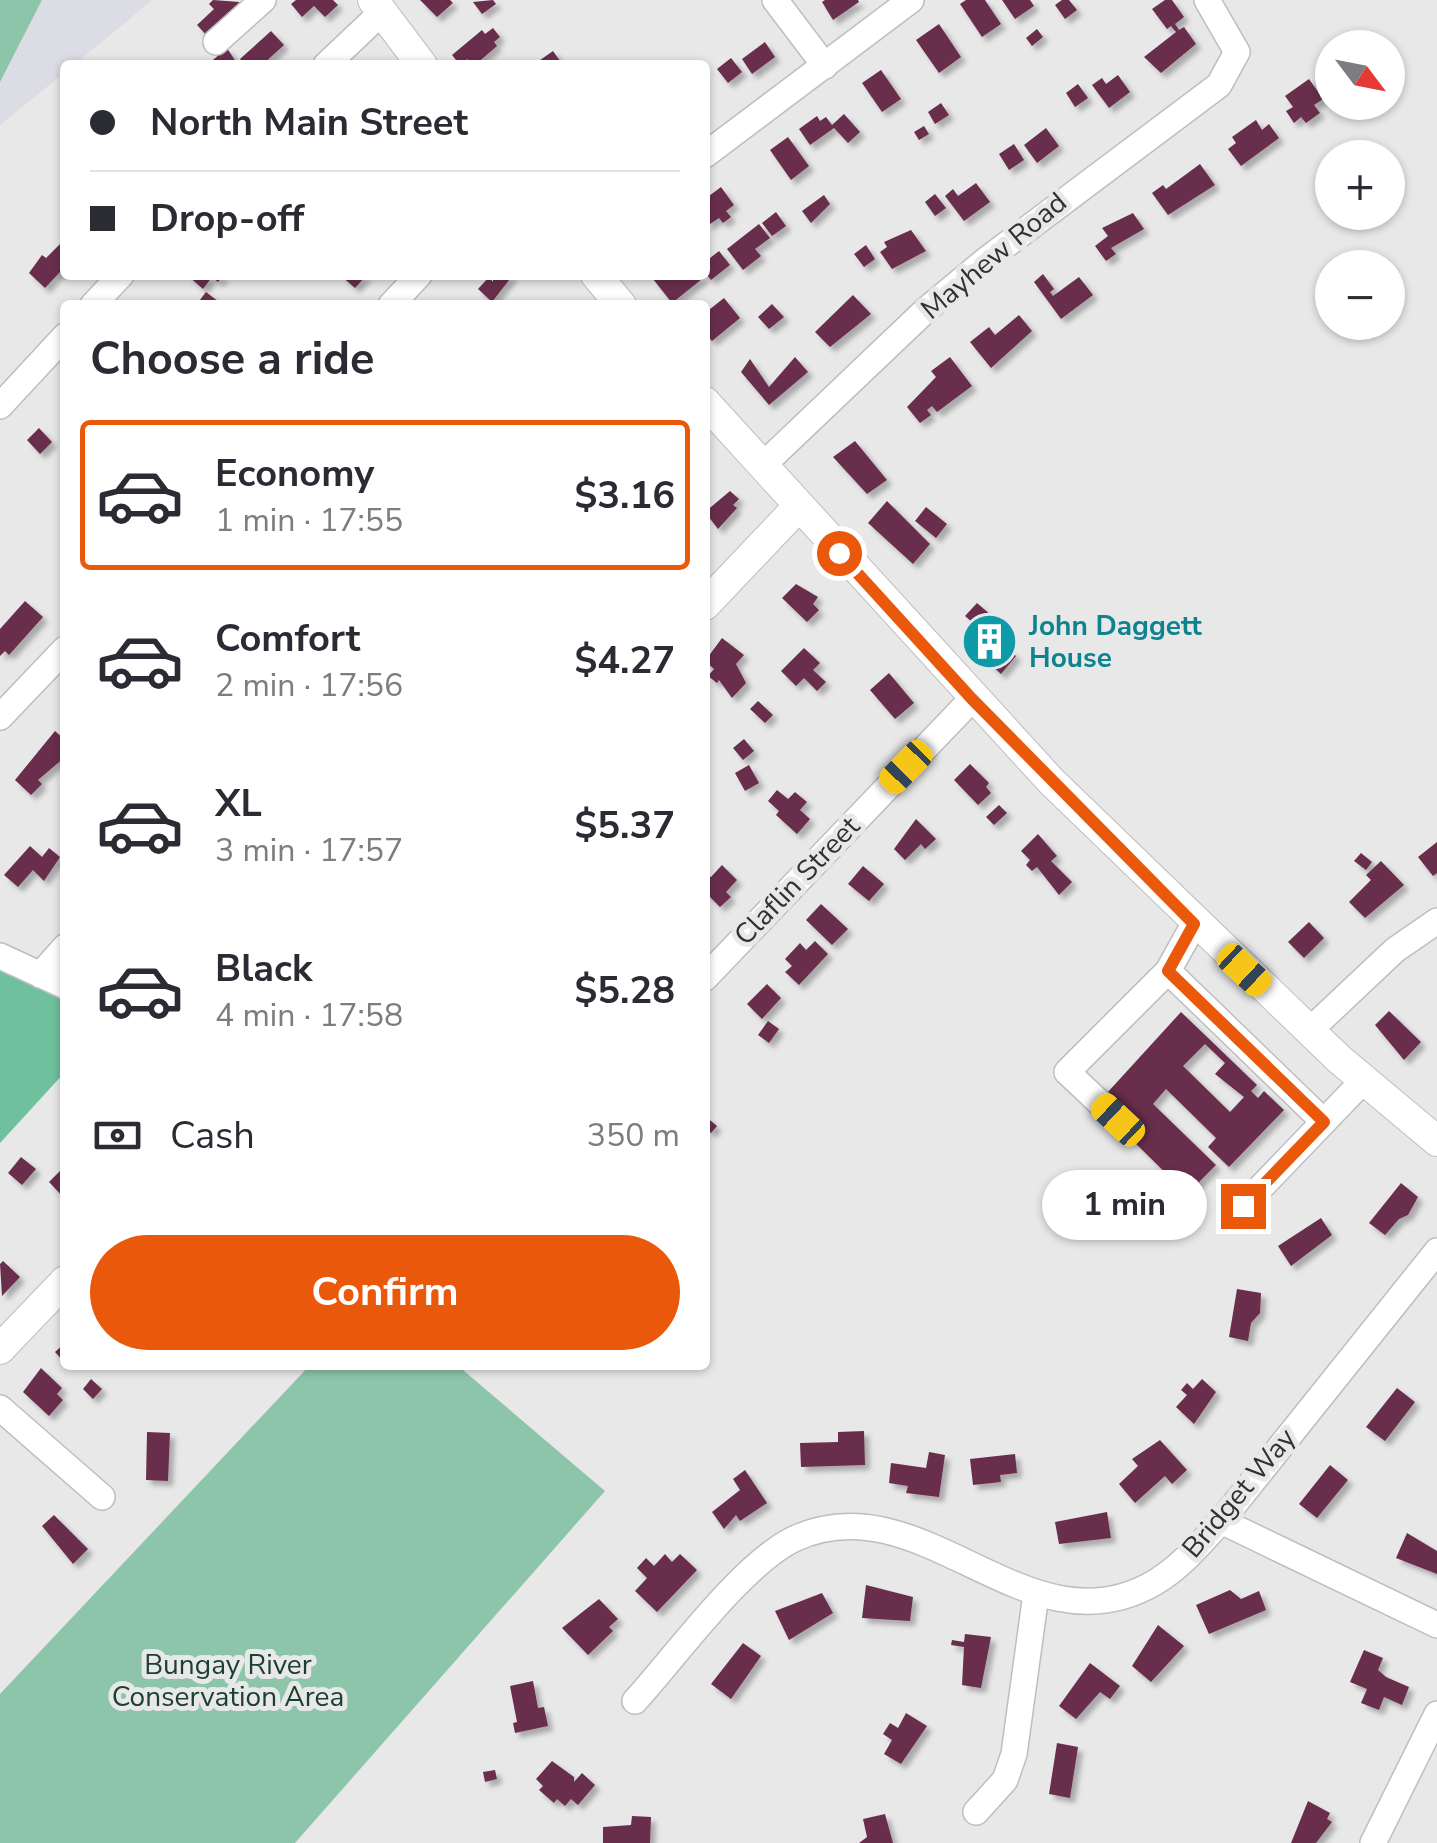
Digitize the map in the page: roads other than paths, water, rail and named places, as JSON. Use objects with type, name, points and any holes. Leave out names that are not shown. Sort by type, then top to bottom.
[{"type":"main road","points":[[377,6],[418,60]]},
{"type":"main road","points":[[600,280],[617,300]]},
{"type":"main road","points":[[710,408],[972,699],[1194,924],[1363,1081],[1436,1138]]},
{"type":"main road","points":[[710,600],[798,507]]},
{"type":"main road","points":[[0,1349],[60,1285]]},
{"type":"street","points":[[216,42],[263,0]]},
{"type":"street","points":[[775,0],[825,66]]},
{"type":"street","points":[[710,151],[911,0]]},
{"type":"street","name":"Mayhew Road","points":[[762,466],[928,309],[1084,183],[1219,85],[1237,52],[1206,0]]},
{"type":"street","points":[[330,60],[377,6]]},
{"type":"street","points":[[98,300],[116,280]]},
{"type":"street","points":[[396,300],[414,280]]},
{"type":"street","points":[[0,406],[60,341]]},
{"type":"street","points":[[0,717],[60,655]]},
{"type":"street","name":"Claflin Street","points":[[710,973],[972,699]]},
{"type":"street","points":[[1309,1031],[1394,950],[1437,921]]},
{"type":"street","points":[[1118,1120],[1067,1072],[1168,971],[1194,924]]},
{"type":"street","points":[[40,975],[60,953]]},
{"type":"street","points":[[0,956],[60,984]]},
{"type":"street","points":[[1168,971],[1324,1122]]},
{"type":"street","points":[[1243,1206],[1363,1081]]},
{"type":"street","name":"Bridget Way","points":[[635,1702],[770,1554],[822,1530],[860,1526],[896,1532],[1036,1594],[1095,1602],[1127,1596],[1156,1582],[1189,1556],[1221,1521],[1437,1251]]},
{"type":"street","points":[[0,1408],[102,1497]]},
{"type":"street","points":[[1221,1521],[1437,1625]]},
{"type":"street","points":[[976,1812],[1005,1780],[1014,1754],[1036,1594]]},
{"type":"street","points":[[1373,1843],[1437,1714]]},
{"type":"place","name":"John Daggett House","points":[[990,642]]},
{"type":"park label","name":"Bungay River Conservation Area","points":[[228,1681]]}]
